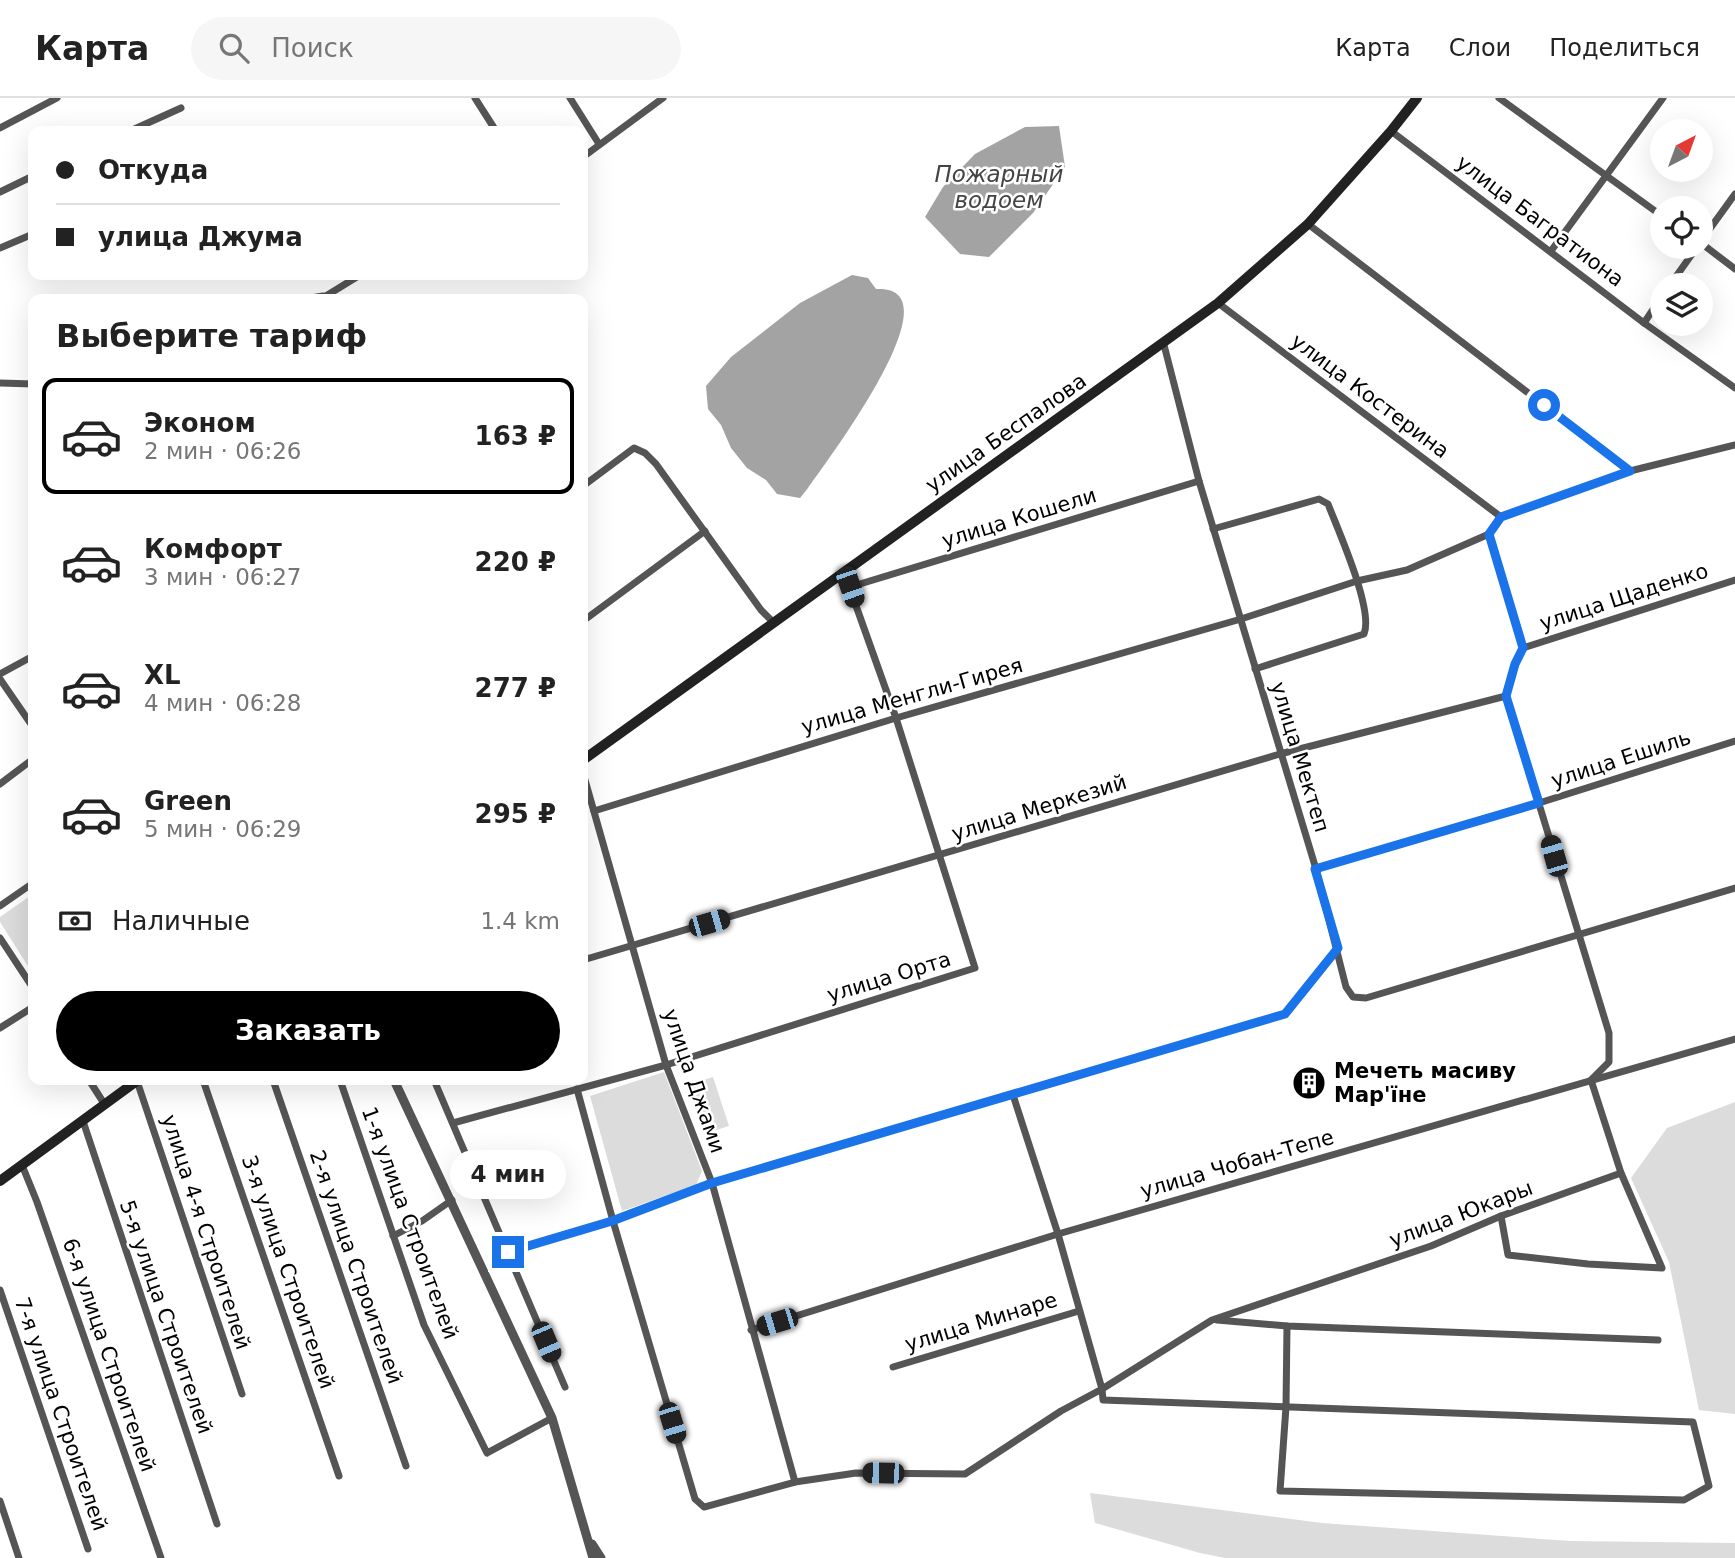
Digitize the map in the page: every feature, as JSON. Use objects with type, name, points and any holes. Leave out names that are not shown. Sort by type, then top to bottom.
[{"type":"main road","name":"улица Беспалова","points":[[588,756],[1164,345],[1218,303],[1308,224],[1417,98]]},
{"type":"main road","points":[[0,1181],[131,1085]]},
{"type":"street","points":[[0,128],[57,98]]},
{"type":"street","points":[[475,98],[493,126]]},
{"type":"street","points":[[570,98],[588,126]]},
{"type":"street","points":[[588,152],[652,102],[663,98]]},
{"type":"street","points":[[1499,98],[1650,207]]},
{"type":"street","points":[[1551,251],[1663,98]]},
{"type":"street","points":[[141,126],[181,108]]},
{"type":"street","points":[[588,127],[599,144]]},
{"type":"street","name":"улица Багратиона","points":[[1391,131],[1644,323],[1735,388]]},
{"type":"street","points":[[0,192],[28,178]]},
{"type":"street","points":[[1713,225],[1735,194]]},
{"type":"street","points":[[1308,224],[1630,471]]},
{"type":"street","points":[[0,248],[28,236]]},
{"type":"street","points":[[1713,252],[1735,269]]},
{"type":"street","points":[[329,294],[352,280]]},
{"type":"street","name":"улица Костерина","points":[[1218,303],[1501,517]]},
{"type":"street","points":[[1644,323],[1650,314]]},
{"type":"street","name":"улица Мектеп","points":[[1164,345],[1199,481],[1338,948],[1346,988],[1353,997],[1366,998],[1735,888]]},
{"type":"street","points":[[0,383],[28,384]]},
{"type":"street","points":[[1501,1216],[1508,1255],[1588,1264],[1662,1268],[1621,1174],[1591,1080],[1609,1062],[1609,1033],[1577,936],[1506,696],[1515,664],[1523,648],[1489,534],[1501,517],[1630,471],[1735,445]]},
{"type":"street","points":[[588,482],[634,448],[645,453],[656,464],[761,610],[775,623]]},
{"type":"street","name":"улица Кошели","points":[[850,587],[1199,481]]},
{"type":"street","points":[[1213,528],[1319,499],[1328,504],[1357,581],[1367,626],[1364,634],[1255,669]]},
{"type":"street","points":[[588,617],[705,531]]},
{"type":"street","name":"улица Менгли-Гирея","points":[[594,811],[896,718],[1241,619],[1357,581],[1407,570],[1489,534]]},
{"type":"street","name":"улица Орта","points":[[453,1123],[666,1065],[975,968],[896,718],[844,572]]},
{"type":"street","name":"улица Щаденко","points":[[1523,648],[1735,580]]},
{"type":"street","points":[[28,659],[0,676],[28,719]]},
{"type":"street","name":"улица Меркезий","points":[[588,958],[1280,754],[1506,696]]},
{"type":"street","name":"улица Ешиль","points":[[1315,869],[1539,803],[1735,741]]},
{"type":"street","points":[[0,783],[28,763]]},
{"type":"street","name":"улица Джами","points":[[588,790],[666,1065],[712,1183],[795,1482]]},
{"type":"street","points":[[0,906],[28,886]]},
{"type":"street","points":[[0,938],[28,980]]},
{"type":"street","points":[[508,1252],[612,1221],[712,1183],[1285,1014],[1338,948]]},
{"type":"street","points":[[0,1028],[28,1010]]},
{"type":"street","name":"улица Чобан-Тепе","points":[[751,1330],[1058,1234],[1735,1039]]},
{"type":"street","points":[[92,1085],[105,1105]]},
{"type":"street","name":"улица 4-я Строителей","points":[[139,1085],[242,1394]]},
{"type":"street","name":"3-я улица Строителей","points":[[205,1085],[339,1476]]},
{"type":"street","name":"2-я улица Строителей","points":[[275,1085],[406,1466]]},
{"type":"street","name":"1-я улица Строителей","points":[[342,1085],[424,1325],[487,1453],[552,1418]]},
{"type":"street","name":"1-я улица Строителей","points":[[396,1085],[552,1418],[593,1558]]},
{"type":"street","points":[[436,1085],[565,1387]]},
{"type":"street","points":[[577,1089],[612,1221]]},
{"type":"street","points":[[1013,1095],[1058,1234],[1103,1400],[1286,1407],[1693,1422],[1709,1486],[1684,1500],[1280,1491],[1286,1407],[1287,1326]]},
{"type":"street","name":"5-я улица Строителей","points":[[83,1121],[218,1524]]},
{"type":"street","name":"6-я улица Строителей","points":[[22,1165],[161,1558]]},
{"type":"street","name":"улица Юкары","points":[[612,1221],[695,1499],[704,1507],[795,1482],[856,1473],[965,1474],[1060,1410],[1102,1389],[1213,1320],[1431,1246],[1501,1216],[1621,1174]]},
{"type":"street","points":[[393,1236],[422,1221],[452,1200]]},
{"type":"street","name":"7-я улица Строителей","points":[[0,1290],[88,1549]]},
{"type":"street","name":"улица Минаре","points":[[893,1367],[1079,1311]]},
{"type":"street","points":[[1213,1320],[1287,1326],[1658,1340]]},
{"type":"street","points":[[0,1501],[19,1558]]},
{"type":"street","points":[[583,1523],[601,1558]]},
{"type":"shaded area","points":[[28,897],[28,966],[0,922],[0,917]]},
{"type":"shaded area","points":[[664,1072],[702,1171],[696,1185],[622,1211],[590,1096]]},
{"type":"shaded area","points":[[713,1077],[729,1126],[707,1133],[691,1084]]},
{"type":"shaded area","points":[[1735,1102],[1735,1414],[1699,1410],[1669,1262],[1631,1178],[1667,1128]]},
{"type":"shaded area","points":[[1090,1493],[1322,1523],[1570,1541],[1735,1543],[1735,1558],[1225,1558],[1095,1523]]},
{"type":"water","name":"Пожарный водоем","points":[[1059,126],[1065,167],[1033,213],[989,257],[960,254],[925,217],[943,187],[975,154],[1025,127]]},
{"type":"water","points":[[852,275],[868,278],[876,289],[898,295],[904,315],[896,344],[859,414],[808,488],[800,498],[777,494],[766,480],[747,468],[731,448],[721,425],[708,409],[706,386],[731,357],[800,303]]},
{"type":"place","name":"Мечеть масиву Мар'їне","points":[[1309,1083]]},
{"type":"route","points":[[508,1252],[612,1221],[712,1183],[1285,1014],[1338,948],[1315,869],[1539,803],[1506,696],[1515,664],[1523,648],[1489,534],[1501,517],[1630,471],[1544,405]]}]
